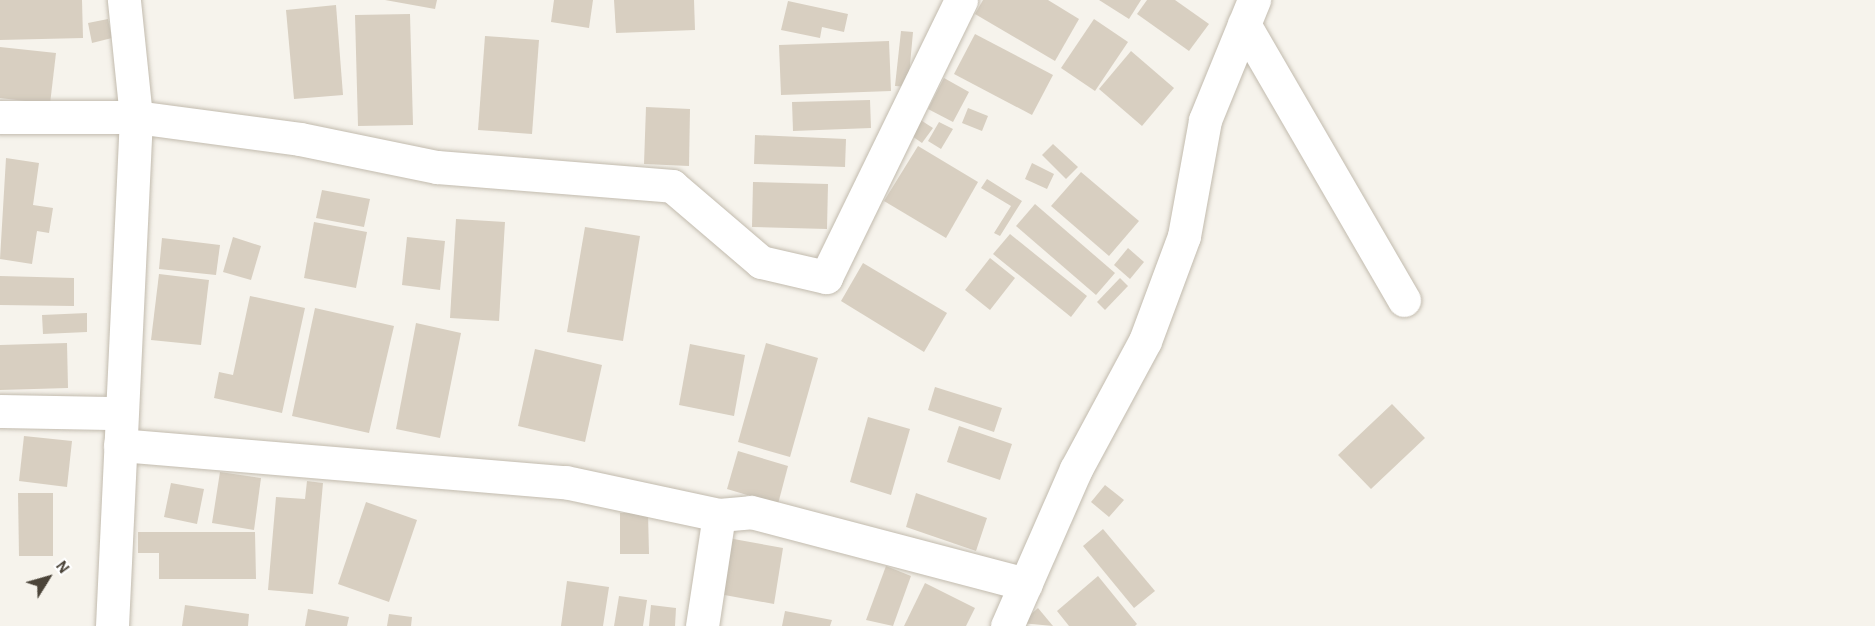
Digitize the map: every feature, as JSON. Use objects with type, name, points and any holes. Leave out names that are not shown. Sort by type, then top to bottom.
[{"type":"street","points":[[112,626],[120,413],[136,117],[124,0]]},
{"type":"street","points":[[0,117],[136,117],[300,139],[437,167],[672,186],[761,261],[826,277],[961,0]]},
{"type":"street","points":[[1249,12],[1404,300]]},
{"type":"street","points":[[1007,626],[1076,469],[1145,340],[1184,236],[1205,120],[1249,12]]},
{"type":"street","points":[[0,411],[120,413]]},
{"type":"street","points":[[120,445],[565,482],[719,515],[751,512],[1026,584]]},
{"type":"street","points":[[702,626],[719,515]]},
{"type":"building","points":[[0,0],[82,0],[83,38],[0,40]]},
{"type":"building","points":[[385,0],[437,0],[435,9]]},
{"type":"building","points":[[554,0],[593,0],[589,28],[551,22]]},
{"type":"building","points":[[614,0],[694,0],[695,30],[616,33]]},
{"type":"building","points":[[983,0],[1048,0],[1079,19],[1055,61],[975,14]]},
{"type":"building","points":[[1099,0],[1141,0],[1129,19]]},
{"type":"building","points":[[1147,0],[1175,0],[1209,24],[1189,51],[1137,14]]},
{"type":"building","points":[[788,1],[848,14],[844,32],[822,27],[820,38],[781,30]]},
{"type":"building","points":[[336,5],[343,95],[294,99],[286,10]]},
{"type":"building","points":[[410,14],[413,125],[358,126],[355,15]]},
{"type":"building","points":[[108,19],[112,38],[92,43],[88,23]]},
{"type":"building","points":[[1094,19],[1128,42],[1095,91],[1061,68]]},
{"type":"building","points":[[901,31],[913,32],[908,87],[895,86]]},
{"type":"building","points":[[975,34],[1053,75],[1032,115],[954,74]]},
{"type":"building","points":[[485,36],[539,40],[532,134],[478,130]]},
{"type":"building","points":[[889,41],[891,91],[781,95],[779,45]]},
{"type":"building","points":[[0,47],[56,53],[50,104],[0,98]]},
{"type":"building","points":[[1131,51],[1174,88],[1142,126],[1099,89]]},
{"type":"building","points":[[944,78],[969,92],[953,122],[928,109]]},
{"type":"building","points":[[870,100],[871,128],[793,131],[792,102]]},
{"type":"building","points":[[646,107],[690,109],[689,166],[644,164]]},
{"type":"building","points":[[968,108],[988,116],[982,131],[962,123]]},
{"type":"building","points":[[919,119],[933,128],[922,143],[909,134]]},
{"type":"building","points":[[939,122],[953,129],[941,149],[928,141]]},
{"type":"building","points":[[755,135],[846,139],[845,167],[754,164]]},
{"type":"building","points":[[1053,144],[1078,167],[1066,179],[1042,155]]},
{"type":"building","points":[[918,146],[978,182],[946,238],[884,201]]},
{"type":"building","points":[[6,158],[39,163],[33,205],[53,208],[49,233],[37,231],[32,264],[0,259]]},
{"type":"building","points":[[1032,163],[1054,174],[1047,189],[1025,179]]},
{"type":"building","points":[[1081,172],[1139,221],[1109,256],[1051,206]]},
{"type":"building","points":[[987,179],[1022,201],[1000,236],[994,233],[1011,206],[981,188]]},
{"type":"building","points":[[753,182],[828,184],[827,229],[752,227]]},
{"type":"building","points":[[322,190],[370,199],[364,227],[316,218]]},
{"type":"building","points":[[1035,204],[1115,273],[1096,295],[1016,226]]},
{"type":"building","points":[[456,219],[505,222],[499,321],[450,318]]},
{"type":"building","points":[[314,222],[367,232],[356,288],[304,278]]},
{"type":"building","points":[[585,227],[640,236],[623,341],[567,332]]},
{"type":"building","points":[[1010,234],[1087,296],[1071,317],[993,254]]},
{"type":"building","points":[[233,237],[261,246],[251,280],[223,272]]},
{"type":"building","points":[[407,237],[445,241],[440,290],[402,285]]},
{"type":"building","points":[[162,238],[220,245],[216,275],[159,269]]},
{"type":"building","points":[[1128,248],[1144,262],[1130,279],[1114,265]]},
{"type":"building","points":[[990,258],[1015,278],[990,310],[965,290]]},
{"type":"building","points":[[863,263],[947,313],[924,352],[841,301]]},
{"type":"building","points":[[159,274],[209,280],[201,345],[151,340]]},
{"type":"building","points":[[0,276],[74,278],[74,306],[0,305]]},
{"type":"building","points":[[1120,278],[1128,286],[1105,310],[1097,302]]},
{"type":"building","points":[[250,296],[305,308],[282,413],[214,398],[219,372],[233,375]]},
{"type":"building","points":[[315,308],[394,326],[369,433],[292,416]]},
{"type":"building","points":[[87,313],[87,332],[43,334],[42,315]]},
{"type":"building","points":[[416,323],[461,333],[440,438],[396,429]]},
{"type":"building","points":[[67,343],[68,388],[0,390],[0,345]]},
{"type":"building","points":[[766,343],[818,358],[790,457],[738,442]]},
{"type":"building","points":[[690,344],[745,355],[734,416],[679,405]]},
{"type":"building","points":[[535,349],[602,365],[585,442],[518,426]]},
{"type":"building","points":[[935,387],[1002,408],[994,432],[928,410]]},
{"type":"building","points":[[1392,404],[1425,438],[1371,489],[1338,455]]},
{"type":"building","points":[[868,417],[910,429],[891,495],[850,482]]},
{"type":"building","points":[[959,426],[1012,444],[1000,480],[947,462]]},
{"type":"building","points":[[24,436],[72,441],[67,487],[19,481]]},
{"type":"building","points":[[738,451],[788,466],[778,504],[727,489]]},
{"type":"building","points":[[220,472],[261,478],[254,530],[212,523]]},
{"type":"building","points":[[307,481],[323,483],[313,594],[268,590],[276,497],[305,499]]},
{"type":"building","points":[[171,483],[204,489],[197,524],[164,517]]},
{"type":"building","points":[[1105,485],[1124,500],[1109,517],[1091,502]]},
{"type":"building","points":[[18,493],[53,493],[53,556],[19,556]]},
{"type":"building","points":[[916,493],[987,518],[976,551],[906,527]]},
{"type":"building","points":[[366,502],[417,520],[389,602],[338,584]]},
{"type":"building","points":[[620,513],[648,513],[649,554],[620,554]]},
{"type":"building","points":[[1103,529],[1155,591],[1134,608],[1083,546]]},
{"type":"building","points":[[138,532],[255,532],[256,579],[159,579],[159,553],[138,553]]},
{"type":"building","points":[[728,538],[783,548],[774,604],[719,594]]},
{"type":"building","points":[[886,566],[911,576],[893,626],[866,620]]},
{"type":"building","points":[[1098,576],[1137,624],[1135,626],[1069,626],[1057,611]]},
{"type":"building","points":[[567,581],[609,587],[603,626],[561,626]]},
{"type":"building","points":[[925,583],[975,608],[966,626],[904,626]]},
{"type":"building","points":[[619,596],[647,600],[643,626],[614,626]]},
{"type":"building","points":[[185,605],[249,614],[248,626],[182,626]]},
{"type":"building","points":[[651,605],[676,608],[675,626],[649,626]]},
{"type":"building","points":[[1038,608],[1053,626],[1021,623]]},
{"type":"building","points":[[308,609],[349,617],[347,626],[305,626]]},
{"type":"building","points":[[785,611],[832,620],[830,626],[782,626]]},
{"type":"building","points":[[389,614],[412,617],[411,626],[387,626]]}]
